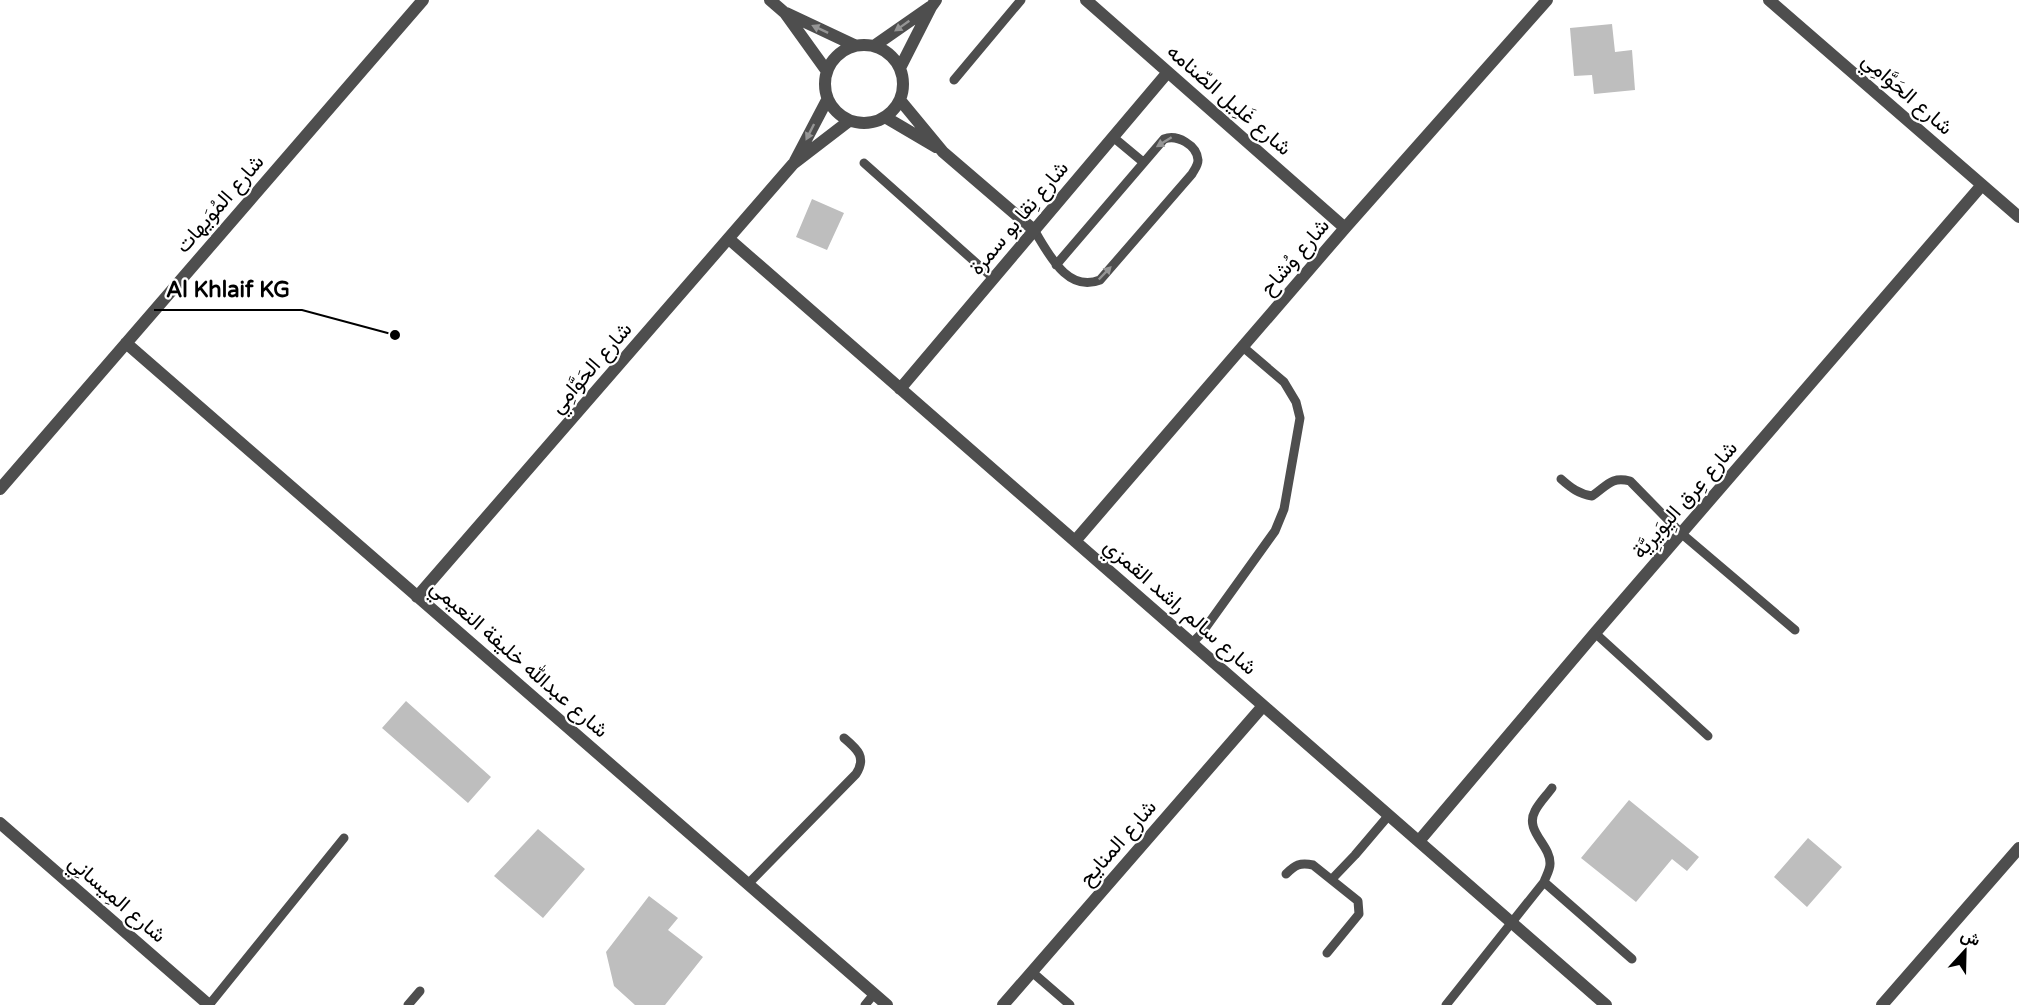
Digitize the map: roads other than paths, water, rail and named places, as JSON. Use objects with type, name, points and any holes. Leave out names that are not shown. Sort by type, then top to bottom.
[{"type":"street","name":"شارع المُوَيهات","points":[[0,489],[423,0]]},
{"type":"street","points":[[770,0],[785,13],[826,70]]},
{"type":"street","name":"شارع غَلِيل الصّنامه","points":[[1086,0],[1345,228]]},
{"type":"street","name":"شارع وُشاح","points":[[1075,541],[1345,228],[1547,0]]},
{"type":"street","name":"شارع الحَوَّامِي","points":[[1769,0],[2019,217]]},
{"type":"street","points":[[874,46],[933,3]]},
{"type":"street","points":[[900,68],[933,3]]},
{"type":"street","points":[[785,13],[854,45],[874,46],[894,58],[900,68],[903,84],[900,100],[894,110],[885,117],[867,124],[849,121],[836,113],[827,100],[824,90],[826,70],[832,59],[854,45]]},
{"type":"street","name":"شارع نِقا بو سمرة","points":[[900,389],[1168,72]]},
{"type":"street","name":"شارع الحَوَّامِي","points":[[793,164],[827,100]]},
{"type":"street","points":[[900,100],[943,152]]},
{"type":"street","points":[[885,117],[943,152],[1034,230]]},
{"type":"street","name":"شارع الحَوَّامِي","points":[[417,597],[793,164],[849,121]]},
{"type":"street","name":"شارع عِرق اليِوَيرِيَّة","points":[[1419,841],[1595,633],[1982,185]]},
{"type":"street","name":"شارع سالم راشد القمزي","points":[[729,239],[1606,1005]]},
{"type":"street","name":"شارع عبدالله خليفة النعيمي","points":[[126,343],[887,1005]]},
{"type":"street","name":"شارع المنايح","points":[[1003,1005],[1263,706]]},
{"type":"street","name":"شارع المِيسانِي","points":[[0,823],[209,1005]]},
{"type":"street","points":[[1882,1005],[2019,848]]},
{"type":"lane","points":[[954,81],[1021,0]]},
{"type":"lane","points":[[1034,230],[1056,266],[1080,283],[1090,284],[1100,280],[1191,174],[1198,160],[1195,151],[1180,138],[1171,136],[1164,139],[1056,266]]},
{"type":"lane","points":[[1113,137],[1143,162]]},
{"type":"lane","points":[[864,163],[993,278]]},
{"type":"lane","points":[[1192,643],[1259,556],[1275,531],[1284,508],[1300,418],[1296,402],[1284,382],[1243,347]]},
{"type":"lane","points":[[1561,479],[1573,490],[1592,496],[1611,481],[1620,478],[1630,481],[1682,534],[1795,630]]},
{"type":"lane","points":[[1595,633],[1708,736]]},
{"type":"lane","points":[[748,884],[856,774],[861,766],[862,758],[859,751],[844,738]]},
{"type":"lane","points":[[1446,1005],[1544,882],[1551,866],[1549,856],[1534,830],[1532,821],[1534,812],[1552,788]]},
{"type":"lane","points":[[1332,879],[1389,815]]},
{"type":"lane","points":[[209,1005],[344,838]]},
{"type":"lane","points":[[1286,874],[1296,865],[1303,863],[1313,865],[1358,901],[1359,914],[1327,953]]},
{"type":"lane","points":[[1544,882],[1632,959]]},
{"type":"lane","points":[[1032,972],[1070,1005]]},
{"type":"lane","points":[[408,1005],[420,991]]},
{"type":"lane","points":[[865,1005],[874,994]]},
{"type":"place","name":"Al Khlaif KG","points":[[395,335]]}]
